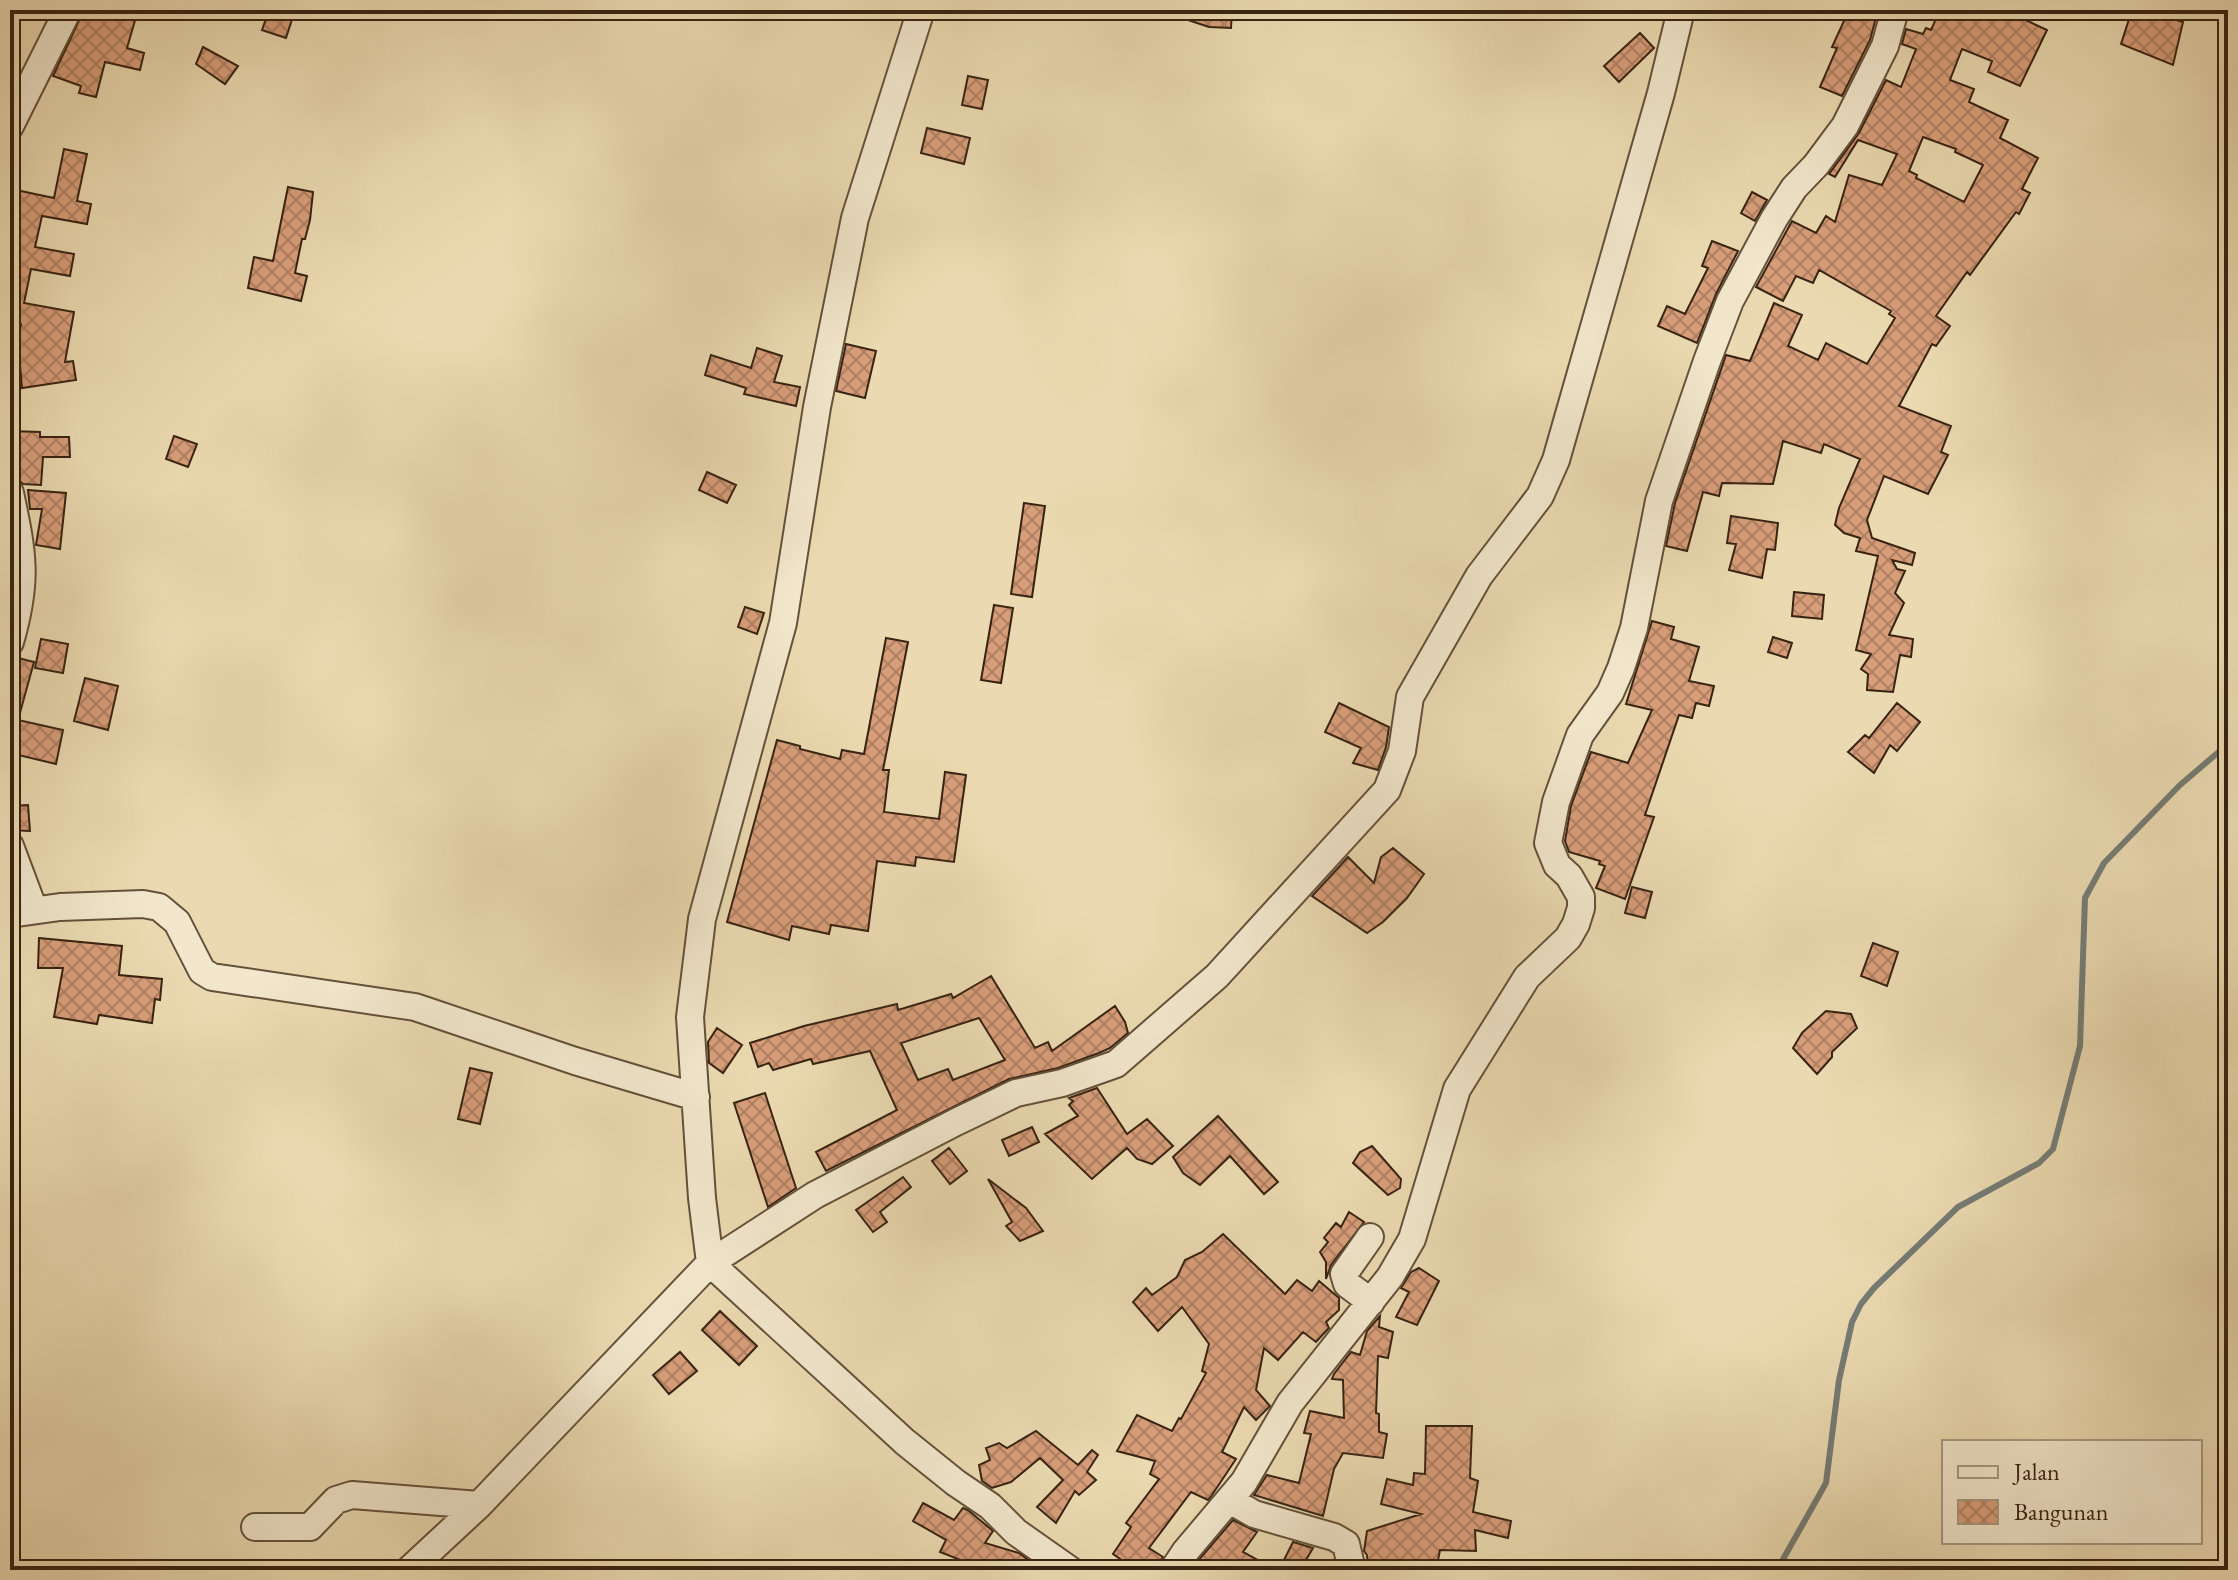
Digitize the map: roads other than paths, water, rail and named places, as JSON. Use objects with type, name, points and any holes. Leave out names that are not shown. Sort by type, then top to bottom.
[{"type":"street","points":[[10,126],[68,10]]},
{"type":"street","points":[[921,10],[855,218],[817,407],[783,623],[702,919],[690,1017],[702,1198],[710,1263],[905,1442],[990,1506],[1016,1532],[1070,1570]]},
{"type":"street","points":[[409,1570],[479,1505],[710,1263],[815,1195],[956,1122],[1016,1093],[1062,1083],[1116,1064],[1217,976],[1387,790],[1402,751],[1410,697],[1479,576],[1540,496],[1556,460],[1661,93],[1681,10]]},
{"type":"street","points":[[1173,1570],[1244,1482],[1290,1403],[1390,1277],[1412,1239],[1457,1089],[1527,977],[1568,938],[1580,916],[1581,897],[1569,876],[1557,865],[1548,843],[1551,823],[1580,735],[1610,693],[1621,668],[1634,628],[1659,501],[1707,361],[1730,301],[1774,219],[1794,188],[1845,126],[1885,46],[1895,10]]},
{"type":"street","points":[[10,493],[22,547],[23,577],[22,599],[10,642]]},
{"type":"street","points":[[10,846],[22,912],[143,904],[159,907],[177,922],[202,971],[212,977],[415,1007],[575,1061],[696,1097]]},
{"type":"street","points":[[1370,1237],[1344,1274],[1347,1284],[1371,1302]]},
{"type":"street","points":[[255,1527],[310,1527],[336,1500],[352,1495],[479,1505]]},
{"type":"street","points":[[1230,1500],[1254,1514],[1334,1537],[1346,1544],[1352,1570]]},
{"type":"waterway","points":[[1777,1570],[1826,1483],[1839,1380],[1852,1322],[1861,1304],[1958,1207],[2039,1163],[2053,1149],[2080,1046],[2085,898],[2104,863],[2180,785],[2228,744]]}]
